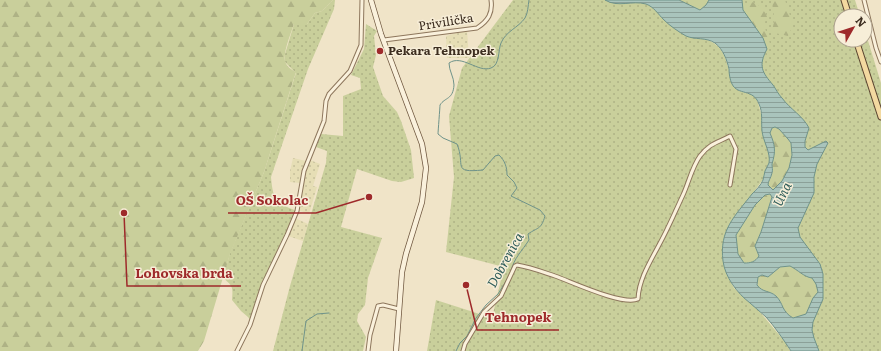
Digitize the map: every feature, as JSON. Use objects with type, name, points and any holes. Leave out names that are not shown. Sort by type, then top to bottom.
[{"type":"main road","points":[[859,48],[881,117]]},
{"type":"street","points":[[237,351],[250,324],[262,285],[287,235],[297,211],[304,171],[324,121],[326,100],[329,94],[350,71],[361,45],[362,0]]},
{"type":"street","points":[[371,0],[422,144],[426,168],[422,202],[402,272],[396,351]]},
{"type":"street","name":"Privilička","points":[[384,40],[477,28],[491,14],[491,0]]},
{"type":"street","points":[[864,0],[881,62]]},
{"type":"street","points":[[463,351],[481,316],[488,308],[497,302],[515,266],[517,265],[555,276],[610,296],[631,300],[638,298],[638,290],[647,266],[683,196],[696,164],[710,145],[730,136],[736,149],[730,185]]},
{"type":"street","points":[[368,351],[370,334],[378,306],[383,305],[399,309]]},
{"type":"shaded area","points":[[467,30],[469,58],[447,58],[446,36]]},
{"type":"shaded area","points":[[293,158],[306,161],[301,173],[300,183],[290,182],[290,171]]},
{"type":"shaded area","points":[[310,160],[320,164],[313,186],[317,187],[309,214],[298,210],[303,177]]},
{"type":"shaded area","points":[[295,218],[308,224],[303,241],[288,236]]},
{"type":"green space","points":[[0,0],[333,0],[322,11],[315,13],[307,24],[294,24],[285,53],[285,61],[291,69],[296,72],[264,172],[230,254],[204,341],[198,351],[0,351]]},
{"type":"green space","points":[[333,0],[335,0],[334,9],[308,69],[271,177],[273,191],[277,200],[284,206],[297,211],[266,277],[251,321],[232,300],[232,287],[223,278],[230,253],[264,172],[296,73],[285,62],[285,54],[294,24],[307,24],[315,13],[322,11]]},
{"type":"green space","points":[[513,0],[651,0],[701,38],[714,43],[722,51],[733,85],[738,90],[756,96],[769,142],[771,159],[767,174],[745,204],[726,273],[734,288],[759,311],[786,343],[790,351],[427,351],[436,300],[492,318],[504,267],[446,252],[454,177],[449,116],[462,68]]},
{"type":"green space","points":[[679,0],[709,0],[709,1],[700,10]]},
{"type":"green space","points":[[738,0],[855,0],[858,8],[833,8],[833,48],[870,48],[881,83],[881,351],[818,351],[812,343],[797,236],[804,152],[765,80],[748,23]]},
{"type":"green space","points":[[771,0],[785,0],[793,25],[788,36],[771,32],[774,24],[774,16]]},
{"type":"green space","points":[[752,2],[762,7],[767,16],[764,25],[771,47],[767,49],[763,38],[743,10]]},
{"type":"green space","points":[[366,24],[377,31],[374,36],[376,55],[373,67],[383,96],[397,112],[401,121],[411,150],[414,178],[401,182],[392,181],[357,169],[341,227],[382,238],[368,278],[365,305],[358,314],[357,321],[366,337],[363,351],[273,351],[290,286],[326,163],[327,151],[316,147],[321,134],[343,136],[343,96],[361,89],[360,78],[351,75],[364,49]]},
{"type":"green space","points":[[772,128],[779,128],[791,143],[792,155],[789,168],[782,181],[773,190],[768,185],[768,182],[772,175],[774,152],[774,145],[770,133]]},
{"type":"green space","points":[[770,194],[772,197],[755,246],[759,256],[752,262],[743,263],[738,254],[736,235],[755,205],[765,195]]},
{"type":"green space","points":[[790,266],[812,278],[816,284],[818,292],[813,298],[806,314],[793,318],[786,312],[775,295],[759,288],[758,286],[758,277],[762,275],[768,277],[780,267]]},
{"type":"water","name":"Una","points":[[605,0],[679,0],[700,10],[709,0],[742,0],[743,10],[763,38],[767,49],[762,64],[762,68],[766,76],[789,106],[809,128],[805,141],[805,147],[808,150],[826,141],[828,143],[817,164],[814,177],[814,193],[798,228],[800,237],[820,264],[823,274],[823,299],[813,322],[812,330],[819,351],[791,351],[766,317],[736,290],[724,267],[722,250],[726,232],[734,217],[761,184],[769,163],[769,155],[762,131],[761,110],[759,104],[753,96],[738,90],[732,84],[726,58],[715,43],[708,40],[686,36],[664,20],[649,5],[641,3],[620,4]],"holes":[[[775,127],[779,129],[791,143],[792,155],[789,168],[782,181],[773,190],[768,185],[768,182],[772,172],[774,155],[774,145],[770,133],[772,128]],[[770,194],[772,197],[755,246],[759,256],[753,262],[744,263],[738,254],[736,235],[755,205],[765,195]],[[790,266],[812,278],[816,284],[818,292],[813,298],[806,314],[793,318],[786,313],[776,296],[757,285],[758,277],[762,275],[768,277],[780,267]]]},
{"type":"waterway","name":"Dobrenica","points":[[511,271],[516,258],[529,240],[528,234],[539,228],[544,221],[545,216],[540,210],[511,196],[517,188],[514,182],[507,175],[507,169],[499,155],[495,156],[483,170],[473,171],[463,169],[461,166],[457,144],[443,138],[438,134],[438,132],[440,105],[450,96],[454,85],[449,63],[459,61],[486,69],[494,66],[496,64],[503,39],[525,18],[529,0]]},
{"type":"waterway","name":"Dobrenica","points":[[456,351],[460,343],[467,336],[476,318],[486,305],[498,294],[508,278]]},
{"type":"waterway","points":[[302,351],[306,321],[317,314],[329,313]]},
{"type":"place","name":"Pekara Tehnopek","points":[[380,51]]},
{"type":"place","name":"OŠ Sokolac","points":[[369,197]]},
{"type":"place","name":"Lohovska brda","points":[[124,213]]},
{"type":"place","name":"Tehnopek","points":[[466,285]]}]
